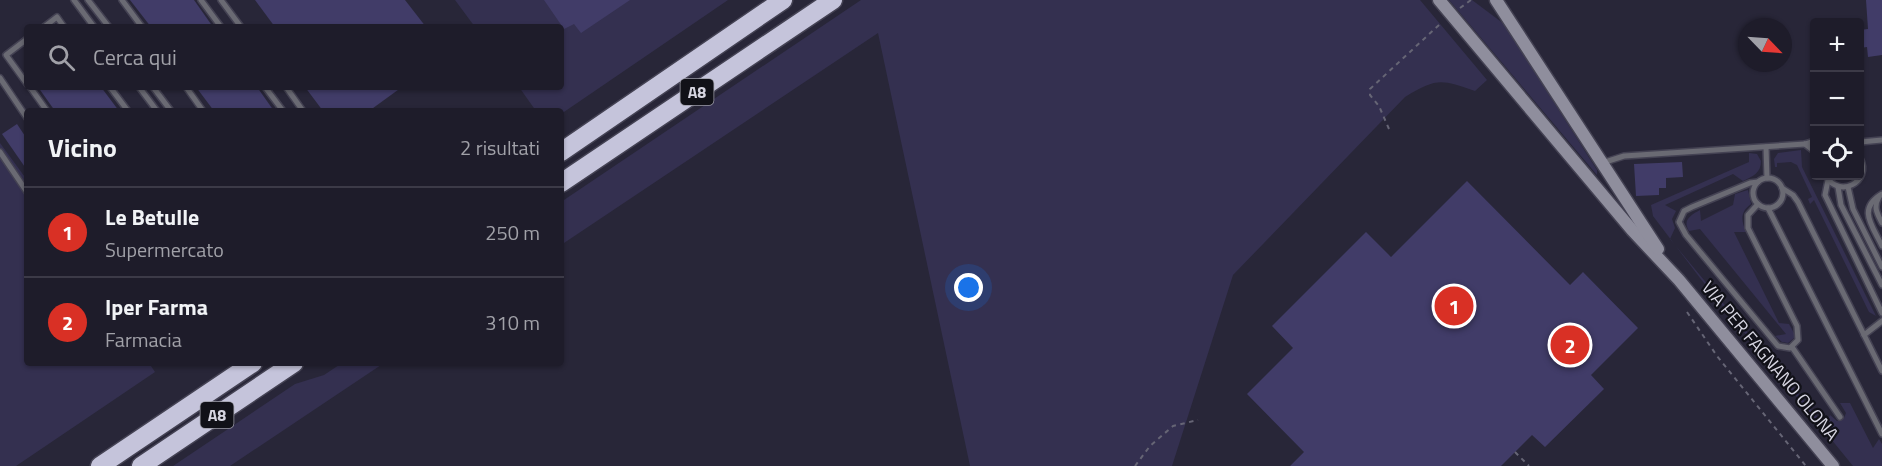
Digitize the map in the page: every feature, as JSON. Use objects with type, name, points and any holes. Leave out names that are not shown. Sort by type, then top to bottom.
[{"type":"highway","name":"A8","points":[[564,150],[783,0]]},
{"type":"highway","name":"A8","points":[[564,181],[833,0]]},
{"type":"highway","name":"A8","points":[[100,466],[249,366]]},
{"type":"highway","name":"A8","points":[[141,466],[290,366]]},
{"type":"main road","points":[[1439,0],[1632,230],[1679,280]]},
{"type":"main road","points":[[1496,0],[1679,280]]},
{"type":"main road","name":"VIA PER FAGNANO OLONA","points":[[1679,280],[1833,466]]},
{"type":"lane","points":[[74,0],[92,24]]},
{"type":"lane","points":[[88,0],[106,24]]},
{"type":"lane","points":[[122,0],[140,24]]},
{"type":"lane","points":[[201,0],[219,24]]},
{"type":"lane","points":[[221,0],[239,24]]},
{"type":"lane","points":[[48,24],[57,17],[62,24]]},
{"type":"lane","points":[[0,59],[24,41]]},
{"type":"lane","points":[[6,55],[24,80]]},
{"type":"lane","points":[[0,78],[24,114]]},
{"type":"lane","points":[[32,90],[45,108]]},
{"type":"lane","points":[[112,90],[126,108]]},
{"type":"lane","points":[[141,90],[155,108]]},
{"type":"lane","points":[[155,90],[169,108]]},
{"type":"lane","points":[[188,90],[201,108]]},
{"type":"lane","points":[[267,90],[281,108]]},
{"type":"lane","points":[[288,90],[301,108]]},
{"type":"lane","points":[[1864,142],[1882,140]]},
{"type":"lane","points":[[1602,163],[1624,156],[1810,142]]},
{"type":"lane","points":[[1805,144],[1810,147]]},
{"type":"lane","points":[[1766,147],[1767,178]]},
{"type":"lane","points":[[0,152],[24,188]]},
{"type":"lane","points":[[1758,204],[1748,215],[1748,228],[1797,326],[1798,340],[1790,348],[1778,346],[1686,234],[1680,222],[1684,211],[1692,207],[1750,183],[1767,178],[1776,181],[1798,202],[1882,371]]},
{"type":"lane","points":[[1827,180],[1825,195],[1882,313]]},
{"type":"lane","points":[[1829,180],[1838,187],[1848,187],[1859,180]]},
{"type":"lane","points":[[1758,182],[1753,191],[1755,201],[1768,208],[1774,216],[1882,434]]},
{"type":"lane","points":[[1838,187],[1841,205],[1882,285]]},
{"type":"lane","points":[[1848,187],[1853,209],[1882,267]]},
{"type":"lane","points":[[1768,208],[1781,200],[1782,188]]},
{"type":"lane","points":[[1882,194],[1875,203],[1882,223]]},
{"type":"lane","points":[[1882,194],[1874,199],[1868,209],[1868,216],[1882,246]]},
{"type":"lane","points":[[1864,334],[1882,321]]},
{"type":"lane","points":[[1792,347],[1840,417]]},
{"type":"path","points":[[1458,10],[1471,0]]},
{"type":"path","points":[[1389,129],[1379,106],[1370,95],[1370,89],[1440,24]]},
{"type":"path","points":[[1135,466],[1150,446],[1173,426],[1198,420]]},
{"type":"path","points":[[1515,452],[1529,466]]},
{"type":"shaded area","points":[[455,0],[728,0],[564,112],[564,108],[534,108],[521,90],[564,90],[564,24],[473,24]]},
{"type":"shaded area","points":[[861,0],[1420,0],[1487,80],[1475,91],[1439,82],[1425,86],[1405,97],[1233,275],[1172,466],[970,466],[878,33],[564,243],[564,200]]},
{"type":"shaded area","points":[[1449,0],[1472,0],[1504,24],[1597,170],[1597,175]]},
{"type":"shaded area","points":[[0,143],[24,176],[24,366],[151,366],[155,372],[16,466],[0,466]]},
{"type":"shaded area","points":[[1801,150],[1802,167],[1876,316],[1869,312],[1814,200],[1810,204],[1808,199],[1812,197],[1797,165],[1791,162],[1777,163],[1775,167],[1774,159],[1778,153]]},
{"type":"shaded area","points":[[1749,153],[1757,154],[1761,165],[1756,174],[1743,181],[1733,174],[1665,205],[1676,211],[1672,219],[1675,228],[1670,239],[1653,216],[1651,205],[1749,162]]},
{"type":"shaded area","points":[[1748,190],[1751,204],[1742,216],[1746,232],[1734,232],[1779,323],[1789,324],[1794,333],[1794,338],[1788,343],[1782,342],[1775,336],[1786,334],[1700,229],[1689,231],[1686,224],[1688,218],[1700,210],[1701,221],[1733,205],[1735,194]]},
{"type":"shaded area","points":[[1675,245],[1825,426],[1830,415],[1837,421],[1844,418],[1846,413],[1840,403],[1850,403],[1873,448],[1879,439],[1882,444],[1882,466],[1853,466]]},
{"type":"shaded area","points":[[338,366],[380,366],[230,466],[173,466],[295,384],[324,375]]},
{"type":"building","points":[[130,0],[194,0],[211,24],[149,24]]},
{"type":"building","points":[[255,0],[405,0],[424,24],[273,24]]},
{"type":"building","points":[[544,0],[630,0],[581,33],[574,24],[564,29],[564,24],[561,24]]},
{"type":"building","points":[[1866,0],[1882,0],[1882,55],[1868,57],[1867,47],[1864,47],[1864,30],[1868,29]]},
{"type":"building","points":[[40,90],[103,90],[117,108],[53,108]]},
{"type":"building","points":[[198,90],[259,90],[272,108],[212,108]]},
{"type":"building","points":[[307,90],[398,90],[373,108],[321,108]]},
{"type":"building","points":[[17,124],[24,134],[24,166],[2,134]]},
{"type":"building","points":[[1682,162],[1683,177],[1666,178],[1666,188],[1659,188],[1659,195],[1636,196],[1634,164]]},
{"type":"building","points":[[1467,181],[1570,285],[1583,272],[1638,328],[1591,375],[1604,389],[1545,447],[1532,435],[1501,466],[1290,466],[1304,452],[1247,394],[1293,348],[1272,326],[1366,232],[1391,257]]},
{"type":"place","name":"Le Betulle","points":[[1454,306]]},
{"type":"place","name":"Iper Farma","points":[[1570,345]]}]
